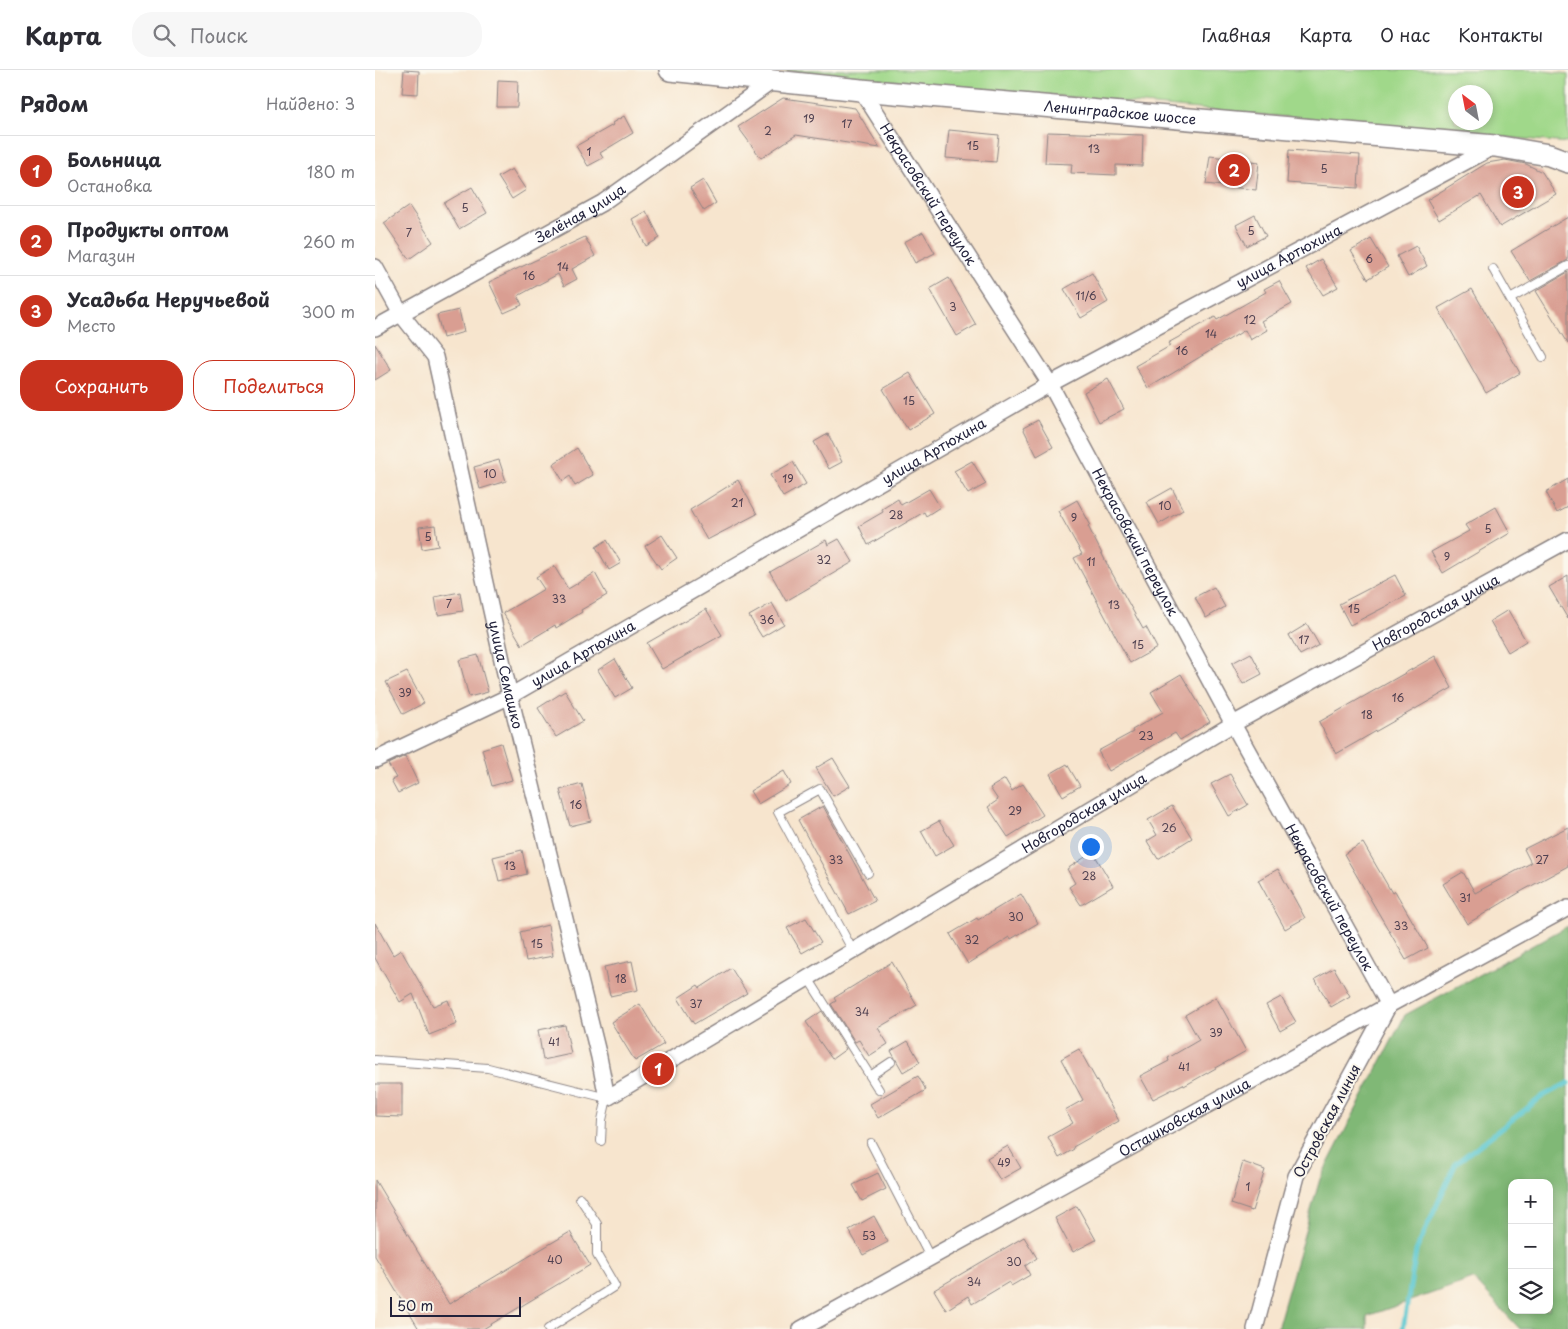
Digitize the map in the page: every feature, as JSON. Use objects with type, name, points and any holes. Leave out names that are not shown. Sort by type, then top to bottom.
[{"type":"street","name":"Ленинградское шоссе","points":[[670,70],[861,90],[1495,146],[1549,155],[1568,162]]},
{"type":"street","name":"Зелёная улица","points":[[375,328],[602,203],[774,80]]},
{"type":"street","name":"Некрасовский переулок","points":[[861,90],[1050,384],[1233,724],[1389,1004]]},
{"type":"street","name":"улица Артюхина","points":[[375,760],[510,696],[1050,384],[1495,146]]},
{"type":"street","name":"улица Семашко","points":[[375,267],[401,314],[435,357],[510,696],[599,1057],[607,1098]]},
{"type":"street","name":"Новгородская улица","points":[[607,1098],[1233,724],[1568,540]]},
{"type":"street","name":"Осташковская улица","points":[[801,1329],[1389,1004],[1568,908]]},
{"type":"street","name":"Островская линия","points":[[1255,1329],[1297,1176],[1389,1004]]},
{"type":"lane","points":[[1510,299],[1568,266]]},
{"type":"lane","points":[[1493,269],[1543,357]]},
{"type":"lane","points":[[853,951],[778,812],[820,789],[868,873]]},
{"type":"lane","points":[[808,978],[879,1090]]},
{"type":"lane","points":[[375,1060],[488,1068],[607,1098],[602,1120],[601,1141]]},
{"type":"lane","points":[[870,1076],[891,1062]]},
{"type":"lane","points":[[871,1143],[930,1257]]},
{"type":"lane","points":[[547,1329],[615,1286],[597,1254],[597,1224],[580,1198]]},
{"type":"green space","points":[[774,70],[1537,70],[1568,74],[1568,143]]},
{"type":"green space","points":[[1568,926],[1568,1329],[1520,1329],[1473,1279],[1367,1316],[1367,1329],[1277,1329],[1320,1179],[1405,1015]]},
{"type":"building","points":[[404,70],[419,71],[418,94],[402,93]]},
{"type":"building","points":[[498,80],[518,81],[517,107],[497,107]]},
{"type":"building","points":[[783,98],[855,108],[880,148],[796,135],[761,158],[738,127]]},
{"type":"building","points":[[624,116],[633,133],[600,153],[603,158],[588,166],[576,146],[613,125],[612,123]]},
{"type":"building","points":[[949,130],[999,135],[996,162],[946,158]]},
{"type":"building","points":[[1047,132],[1143,135],[1142,166],[1116,165],[1116,175],[1071,173],[1072,164],[1045,163]]},
{"type":"building","points":[[1289,150],[1360,155],[1358,188],[1287,183]]},
{"type":"building","points":[[1210,156],[1259,162],[1256,190],[1206,184]]},
{"type":"building","points":[[1505,160],[1526,164],[1542,172],[1556,194],[1500,227],[1481,195],[1439,220],[1427,200],[1487,163]]},
{"type":"building","points":[[512,169],[526,190],[512,199],[498,177]]},
{"type":"building","points":[[703,180],[716,203],[704,211],[690,188]]},
{"type":"building","points":[[472,187],[487,213],[459,229],[444,203]]},
{"type":"building","points":[[409,206],[433,242],[409,259],[384,223]]},
{"type":"building","points":[[646,211],[660,238],[646,246],[632,219]]},
{"type":"building","points":[[1255,215],[1266,236],[1247,246],[1236,225]]},
{"type":"building","points":[[1568,217],[1568,260],[1530,281],[1511,251]]},
{"type":"building","points":[[923,232],[935,253],[915,263],[904,242]]},
{"type":"building","points":[[585,237],[595,256],[572,269],[577,279],[564,286],[558,274],[518,296],[522,305],[504,313],[489,282]]},
{"type":"building","points":[[1371,239],[1388,267],[1368,279],[1351,251]]},
{"type":"building","points":[[1416,246],[1427,266],[1408,277],[1397,256]]},
{"type":"building","points":[[1321,259],[1338,287],[1323,295],[1306,268]]},
{"type":"building","points":[[1568,272],[1568,343],[1536,291]]},
{"type":"building","points":[[1092,273],[1108,302],[1081,318],[1064,289]]},
{"type":"building","points":[[949,278],[976,325],[957,336],[930,289]]},
{"type":"building","points":[[1279,281],[1292,304],[1261,321],[1267,330],[1250,340],[1245,330],[1148,388],[1135,366],[1170,346],[1168,343],[1215,317],[1217,320],[1266,292],[1264,289]]},
{"type":"building","points":[[1472,289],[1520,373],[1486,393],[1438,308]]},
{"type":"building","points":[[459,310],[464,332],[443,338],[437,315]]},
{"type":"building","points":[[375,344],[391,370],[375,380]]},
{"type":"building","points":[[910,373],[935,414],[908,430],[883,389]]},
{"type":"building","points":[[1108,379],[1124,409],[1099,422],[1084,392]]},
{"type":"building","points":[[1038,420],[1053,447],[1037,456],[1023,428]]},
{"type":"building","points":[[828,434],[842,462],[829,469],[814,442]]},
{"type":"building","points":[[577,448],[593,475],[575,486],[570,476],[563,481],[553,464]]},
{"type":"building","points":[[499,460],[506,481],[480,489],[474,467]]},
{"type":"building","points":[[972,461],[986,484],[968,494],[954,471]]},
{"type":"building","points":[[793,462],[806,484],[783,497],[770,475]]},
{"type":"building","points":[[1568,479],[1568,507],[1557,513],[1546,492]]},
{"type":"building","points":[[738,480],[757,514],[707,540],[690,510]]},
{"type":"building","points":[[1172,488],[1183,510],[1159,524],[1147,502]]},
{"type":"building","points":[[929,489],[940,507],[926,516],[924,512],[868,545],[859,526],[883,512],[882,509],[898,499],[901,505]]},
{"type":"building","points":[[1077,500],[1090,524],[1088,526],[1108,566],[1143,629],[1146,627],[1157,648],[1130,663],[1074,558],[1082,554],[1058,511]]},
{"type":"building","points":[[1496,507],[1510,533],[1443,573],[1431,552],[1469,531],[1465,525]]},
{"type":"building","points":[[435,525],[438,546],[422,549],[419,527]]},
{"type":"building","points":[[662,535],[677,558],[661,569],[645,546]]},
{"type":"building","points":[[839,539],[853,562],[786,601],[770,572],[826,540],[828,545]]},
{"type":"building","points":[[607,540],[621,563],[609,570],[596,547]]},
{"type":"building","points":[[554,566],[568,589],[595,573],[607,595],[581,610],[582,612],[556,628],[555,625],[522,645],[503,613],[544,589],[536,577]]},
{"type":"building","points":[[1395,575],[1406,596],[1350,625],[1339,604]]},
{"type":"building","points":[[1568,576],[1568,619],[1549,587]]},
{"type":"building","points":[[1214,587],[1225,607],[1206,618],[1195,597]]},
{"type":"building","points":[[460,592],[463,611],[438,615],[435,597]]},
{"type":"building","points":[[772,603],[784,624],[762,637],[749,616]]},
{"type":"building","points":[[706,609],[722,635],[662,669],[647,643]]},
{"type":"building","points":[[1508,610],[1526,641],[1508,652],[1490,621]]},
{"type":"building","points":[[1307,624],[1319,645],[1300,655],[1289,635]]},
{"type":"building","points":[[1251,653],[1262,674],[1243,684],[1232,663]]},
{"type":"building","points":[[478,655],[488,692],[469,697],[459,660]]},
{"type":"building","points":[[1435,656],[1452,688],[1336,754],[1319,722]]},
{"type":"building","points":[[615,659],[632,688],[615,698],[598,670]]},
{"type":"building","points":[[407,672],[424,703],[403,714],[386,682]]},
{"type":"building","points":[[1181,674],[1210,722],[1180,740],[1175,733],[1109,771],[1098,751],[1133,732],[1132,730],[1163,712],[1151,692]]},
{"type":"building","points":[[565,691],[583,721],[556,737],[538,708]]},
{"type":"building","points":[[501,743],[512,780],[492,786],[482,749]]},
{"type":"building","points":[[405,756],[418,783],[398,793],[391,780],[396,778],[388,764]]},
{"type":"building","points":[[833,758],[850,786],[833,796],[816,768]]},
{"type":"building","points":[[1067,764],[1080,786],[1063,796],[1050,774]]},
{"type":"building","points":[[784,771],[791,784],[758,804],[750,791]]},
{"type":"building","points":[[1230,774],[1248,805],[1229,816],[1211,784]]},
{"type":"building","points":[[1005,779],[1012,791],[1023,784],[1043,815],[1008,837],[988,807],[998,800],[990,788]]},
{"type":"building","points":[[582,784],[591,821],[570,826],[560,790]]},
{"type":"building","points":[[823,806],[875,901],[849,914],[798,820]]},
{"type":"building","points":[[1172,806],[1192,838],[1158,859],[1147,841],[1157,835],[1148,820]]},
{"type":"building","points":[[939,821],[954,845],[935,856],[921,831]]},
{"type":"building","points":[[1568,827],[1568,866],[1467,924],[1443,884],[1463,872],[1475,893],[1531,863],[1524,849]]},
{"type":"building","points":[[1363,843],[1392,893],[1395,891],[1428,948],[1406,960],[1344,854]]},
{"type":"building","points":[[522,850],[527,874],[499,881],[493,857]]},
{"type":"building","points":[[1093,852],[1113,886],[1081,905],[1069,887],[1075,883],[1067,869]]},
{"type":"building","points":[[1278,869],[1305,918],[1285,929],[1258,880]]},
{"type":"building","points":[[1021,894],[1038,923],[1011,939],[1010,937],[968,964],[950,934],[977,918],[978,920]]},
{"type":"building","points":[[806,918],[821,942],[802,953],[787,928]]},
{"type":"building","points":[[375,923],[393,955],[401,950],[433,1006],[448,1000],[457,1024],[429,1035],[413,994],[400,1002],[375,958]]},
{"type":"building","points":[[548,925],[553,956],[526,961],[520,932]]},
{"type":"building","points":[[632,961],[638,990],[610,996],[604,967]]},
{"type":"building","points":[[892,962],[917,1005],[878,1028],[888,1044],[869,1056],[859,1040],[855,1042],[831,1004],[836,1001],[834,998]]},
{"type":"building","points":[[731,968],[747,993],[694,1024],[678,998],[698,985],[700,988]]},
{"type":"building","points":[[1334,968],[1350,996],[1331,1007],[1315,979]]},
{"type":"building","points":[[1216,997],[1246,1051],[1184,1086],[1183,1084],[1153,1099],[1140,1076],[1169,1061],[1168,1058],[1199,1040],[1185,1015]]},
{"type":"building","points":[[1281,997],[1296,1022],[1280,1031],[1266,1005]]},
{"type":"building","points":[[640,1004],[664,1044],[635,1061],[611,1022]]},
{"type":"building","points":[[822,1011],[846,1049],[832,1059],[806,1022]]},
{"type":"building","points":[[565,1025],[571,1054],[543,1060],[538,1030]]},
{"type":"building","points":[[908,1041],[920,1062],[903,1072],[891,1051]]},
{"type":"building","points":[[1079,1049],[1119,1121],[1073,1147],[1074,1149],[1059,1158],[1048,1137],[1073,1123],[1065,1110],[1083,1100],[1061,1059]]},
{"type":"building","points":[[918,1076],[926,1090],[878,1118],[870,1104]]},
{"type":"building","points":[[375,1084],[402,1084],[402,1117],[375,1116]]},
{"type":"building","points":[[1008,1146],[1021,1168],[1000,1180],[987,1158]]},
{"type":"building","points":[[1243,1162],[1265,1170],[1252,1211],[1231,1204]]},
{"type":"building","points":[[878,1173],[886,1189],[862,1201],[853,1185]]},
{"type":"building","points":[[375,1180],[449,1304],[570,1232],[590,1265],[483,1329],[419,1329],[375,1256]]},
{"type":"building","points":[[1077,1206],[1096,1240],[1073,1252],[1055,1218]]},
{"type":"building","points":[[874,1216],[888,1242],[863,1255],[849,1230]]},
{"type":"building","points":[[1024,1237],[1037,1258],[1025,1266],[1030,1275],[1011,1286],[1009,1282],[972,1304],[968,1296],[946,1310],[934,1290]]},
{"type":"waterway","points":[[1403,1329],[1416,1251],[1456,1163],[1543,1096],[1568,1083]]},
{"type":"place","name":"Продукты оптом","points":[[1234,170]]},
{"type":"place","name":"Усадьба Неручьевой","points":[[1518,192]]},
{"type":"place","name":"Больница","points":[[658,1069]]}]
